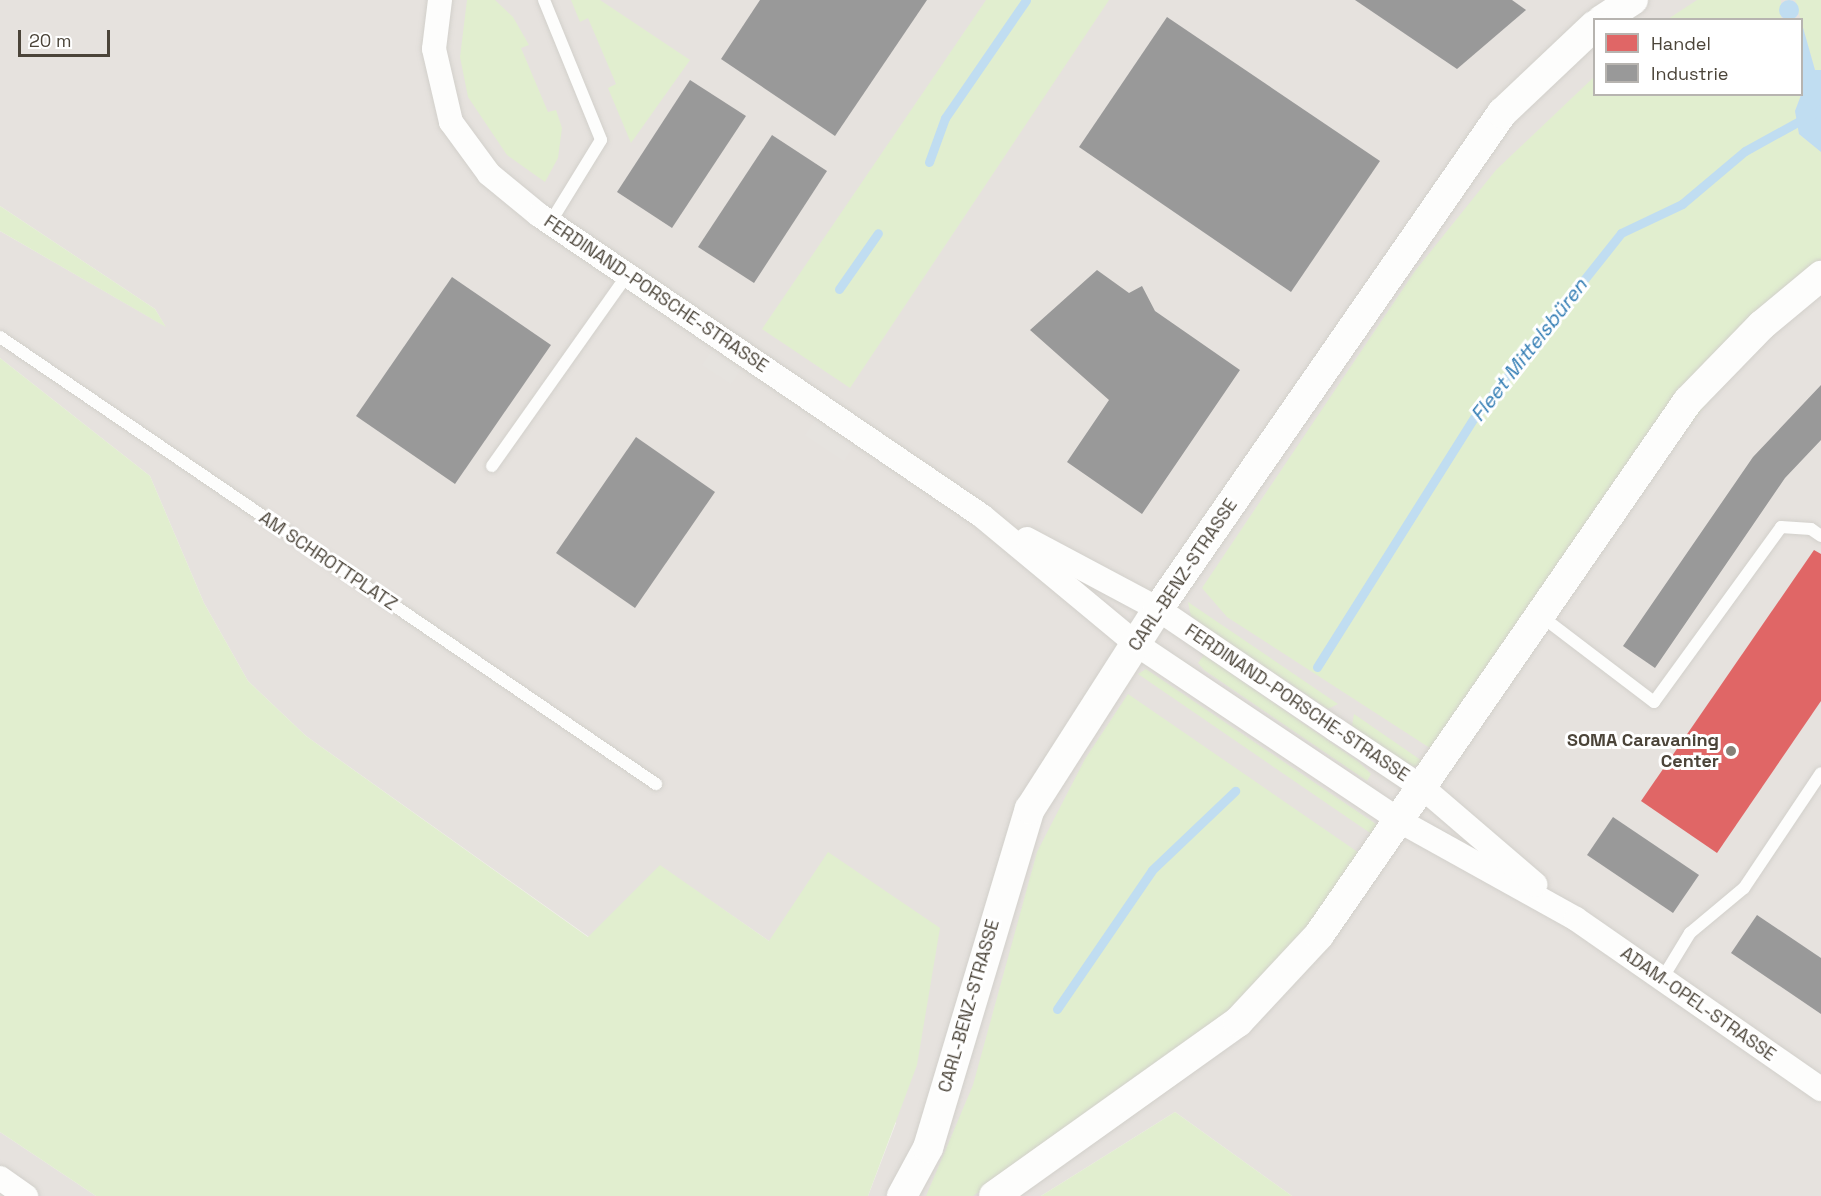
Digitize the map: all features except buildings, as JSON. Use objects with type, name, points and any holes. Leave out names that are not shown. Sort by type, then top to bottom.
[{"type":"street","name":"FERDINAND-PORSCHE-STRASSE","points":[[440,0],[434,49],[451,122],[489,174],[550,223],[982,516],[1136,644],[1400,821]]},
{"type":"street","points":[[1605,18],[1633,0]]},
{"type":"street","name":"CARL-BENZ-STRASSE","points":[[902,1196],[928,1148],[1030,809],[1158,609],[1502,113],[1593,27]]},
{"type":"street","points":[[994,1196],[1238,1022],[1319,935],[1423,789],[1688,401],[1762,325],[1821,276]]},
{"type":"street","name":"FERDINAND-PORSCHE-STRASSE","points":[[982,516],[1158,609],[1423,789]]},
{"type":"street","name":"ADAM-OPEL-STRASSE","points":[[1423,789],[1576,919]]},
{"type":"street","name":"ADAM-OPEL-STRASSE","points":[[1400,821],[1576,919],[1821,1089]]},
{"type":"street","points":[[0,1178],[26,1196]]},
{"type":"lane","points":[[544,0],[601,140],[550,223]]},
{"type":"lane","points":[[492,466],[627,274]]},
{"type":"lane","name":"AM SCHROTTPLATZ","points":[[0,337],[656,784]]},
{"type":"lane","points":[[1540,616],[1654,702],[1781,527],[1811,529],[1821,536]]},
{"type":"lane","points":[[1662,978],[1690,933],[1743,888],[1821,773]]},
{"type":"shaded area","points":[[0,0],[1821,0],[1821,1196],[1292,1196],[1175,1112],[1041,1196],[868,1196],[896,1123],[769,941],[660,866],[589,937],[306,736],[248,681],[204,603],[150,476],[0,358],[0,231],[165,326],[155,309],[0,206]]},
{"type":"shaded area","points":[[713,349],[742,368],[731,384],[702,365]]},
{"type":"shaded area","points":[[816,419],[854,445],[844,461],[805,435]]},
{"type":"shaded area","points":[[0,1132],[96,1196],[0,1196]]},
{"type":"green space","points":[[467,0],[495,0],[513,17],[529,45],[521,48],[548,112],[556,110],[562,128],[558,158],[545,182],[507,155],[468,97],[460,57]]},
{"type":"green space","points":[[571,0],[600,0],[690,60],[631,143],[608,88],[616,84],[588,18],[580,22]]},
{"type":"green space","points":[[986,0],[1109,0],[850,388],[762,329]]},
{"type":"green space","points":[[1697,0],[1781,0],[1781,18],[1670,18]]},
{"type":"green space","points":[[1795,0],[1821,0],[1821,70],[1815,70],[1803,28],[1803,18],[1800,18]]},
{"type":"green space","points":[[1593,78],[1593,96],[1800,96],[1795,111],[1799,134],[1821,152],[1821,259],[1433,750],[1227,617],[1202,588],[1415,271],[1496,170]]},
{"type":"green space","points":[[0,206],[155,309],[166,327],[0,231]]},
{"type":"green space","points":[[0,358],[150,476],[204,603],[248,681],[306,736],[588,937],[660,865],[769,941],[828,852],[940,928],[917,1065],[868,1196],[96,1196],[0,1132]]},
{"type":"green space","points":[[1188,602],[1338,704],[1328,709],[1191,617]]},
{"type":"green space","points":[[1204,655],[1359,762],[1371,774],[1367,781],[1204,670],[1198,663]]},
{"type":"green space","points":[[1146,669],[1376,824],[1376,837],[1138,674]]},
{"type":"green space","points":[[1128,694],[1362,855],[1295,950],[1239,1009],[973,1196],[926,1196],[973,1085],[1037,852],[1085,759]]},
{"type":"green space","points":[[1354,714],[1425,763],[1412,767],[1352,726]]},
{"type":"green space","points":[[1175,1112],[1292,1196],[1041,1196]]},
{"type":"water","points":[[1785,1],[1793,1],[1798,6],[1798,14],[1794,18],[1784,18],[1780,14],[1780,6]]},
{"type":"water","points":[[1803,28],[1815,70],[1821,70],[1821,152],[1799,134],[1795,111],[1801,96],[1803,96]]},
{"type":"waterway","name":"Fleet Mittelsbüren","points":[[929,162],[945,118],[1026,0]]},
{"type":"waterway","name":"Fleet Mittelsbüren","points":[[1317,667],[1474,418],[1621,233],[1682,204],[1745,151],[1821,109]]},
{"type":"waterway","name":"Fleet Mittelsbüren","points":[[839,289],[878,233]]},
{"type":"waterway","name":"Fleet Mittelsbüren","points":[[1057,1009],[1152,870],[1235,791]]},
{"type":"place","name":"SOMA Caravaning Center","points":[[1731,751]]}]
